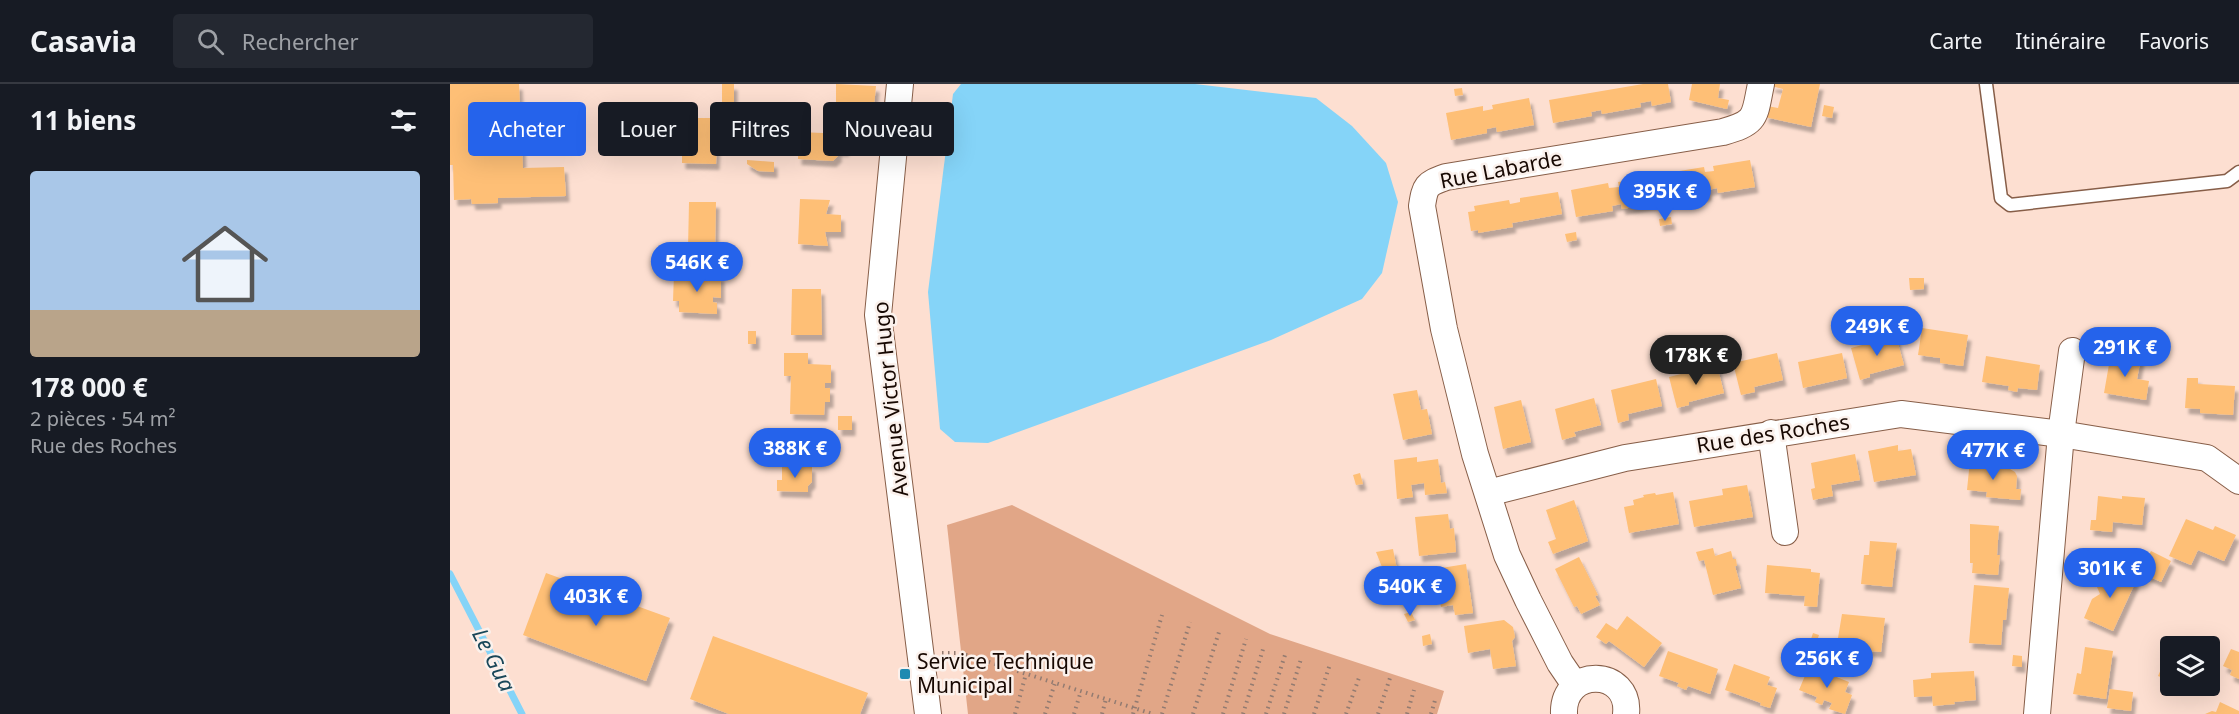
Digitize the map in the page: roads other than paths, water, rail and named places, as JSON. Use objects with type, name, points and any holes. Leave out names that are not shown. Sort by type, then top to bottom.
[{"type":"street","name":"Avenue Victor Hugo","points":[[900,84],[878,315],[928,714]]},
{"type":"street","points":[[1746,126],[1744,114],[1749,84]]},
{"type":"street","points":[[1746,126],[1754,117],[1761,84]]},
{"type":"street","name":"Rue Labarde","points":[[1488,493],[1475,454],[1444,329],[1422,206],[1424,190],[1431,182],[1446,177],[1723,132],[1746,126]]},
{"type":"street","points":[[2037,714],[2061,434],[2072,351]]},
{"type":"street","name":"Rue des Roches","points":[[1488,493],[1625,458],[1770,433],[1901,414],[2061,434],[2207,458],[2239,481]]},
{"type":"street","points":[[1770,433],[1785,532]]},
{"type":"street","points":[[1488,493],[1507,555],[1560,663],[1575,685]]},
{"type":"street","points":[[1564,714],[1564,702],[1568,692],[1575,685],[1594,678],[1612,683],[1625,698],[1626,714]]},
{"type":"lane","points":[[1986,84],[2001,198],[2010,205],[2227,181],[2239,172]]},
{"type":"water","points":[[961,84],[1195,84],[1316,98],[1352,126],[1386,163],[1398,202],[1382,273],[1362,299],[1271,340],[988,443],[955,442],[940,429],[928,292],[945,156],[954,156],[953,94]]},
{"type":"waterway","name":"Le Gua","points":[[450,574],[522,714]]},
{"type":"place","name":"Service Technique Municipal","points":[[905,674]]}]
